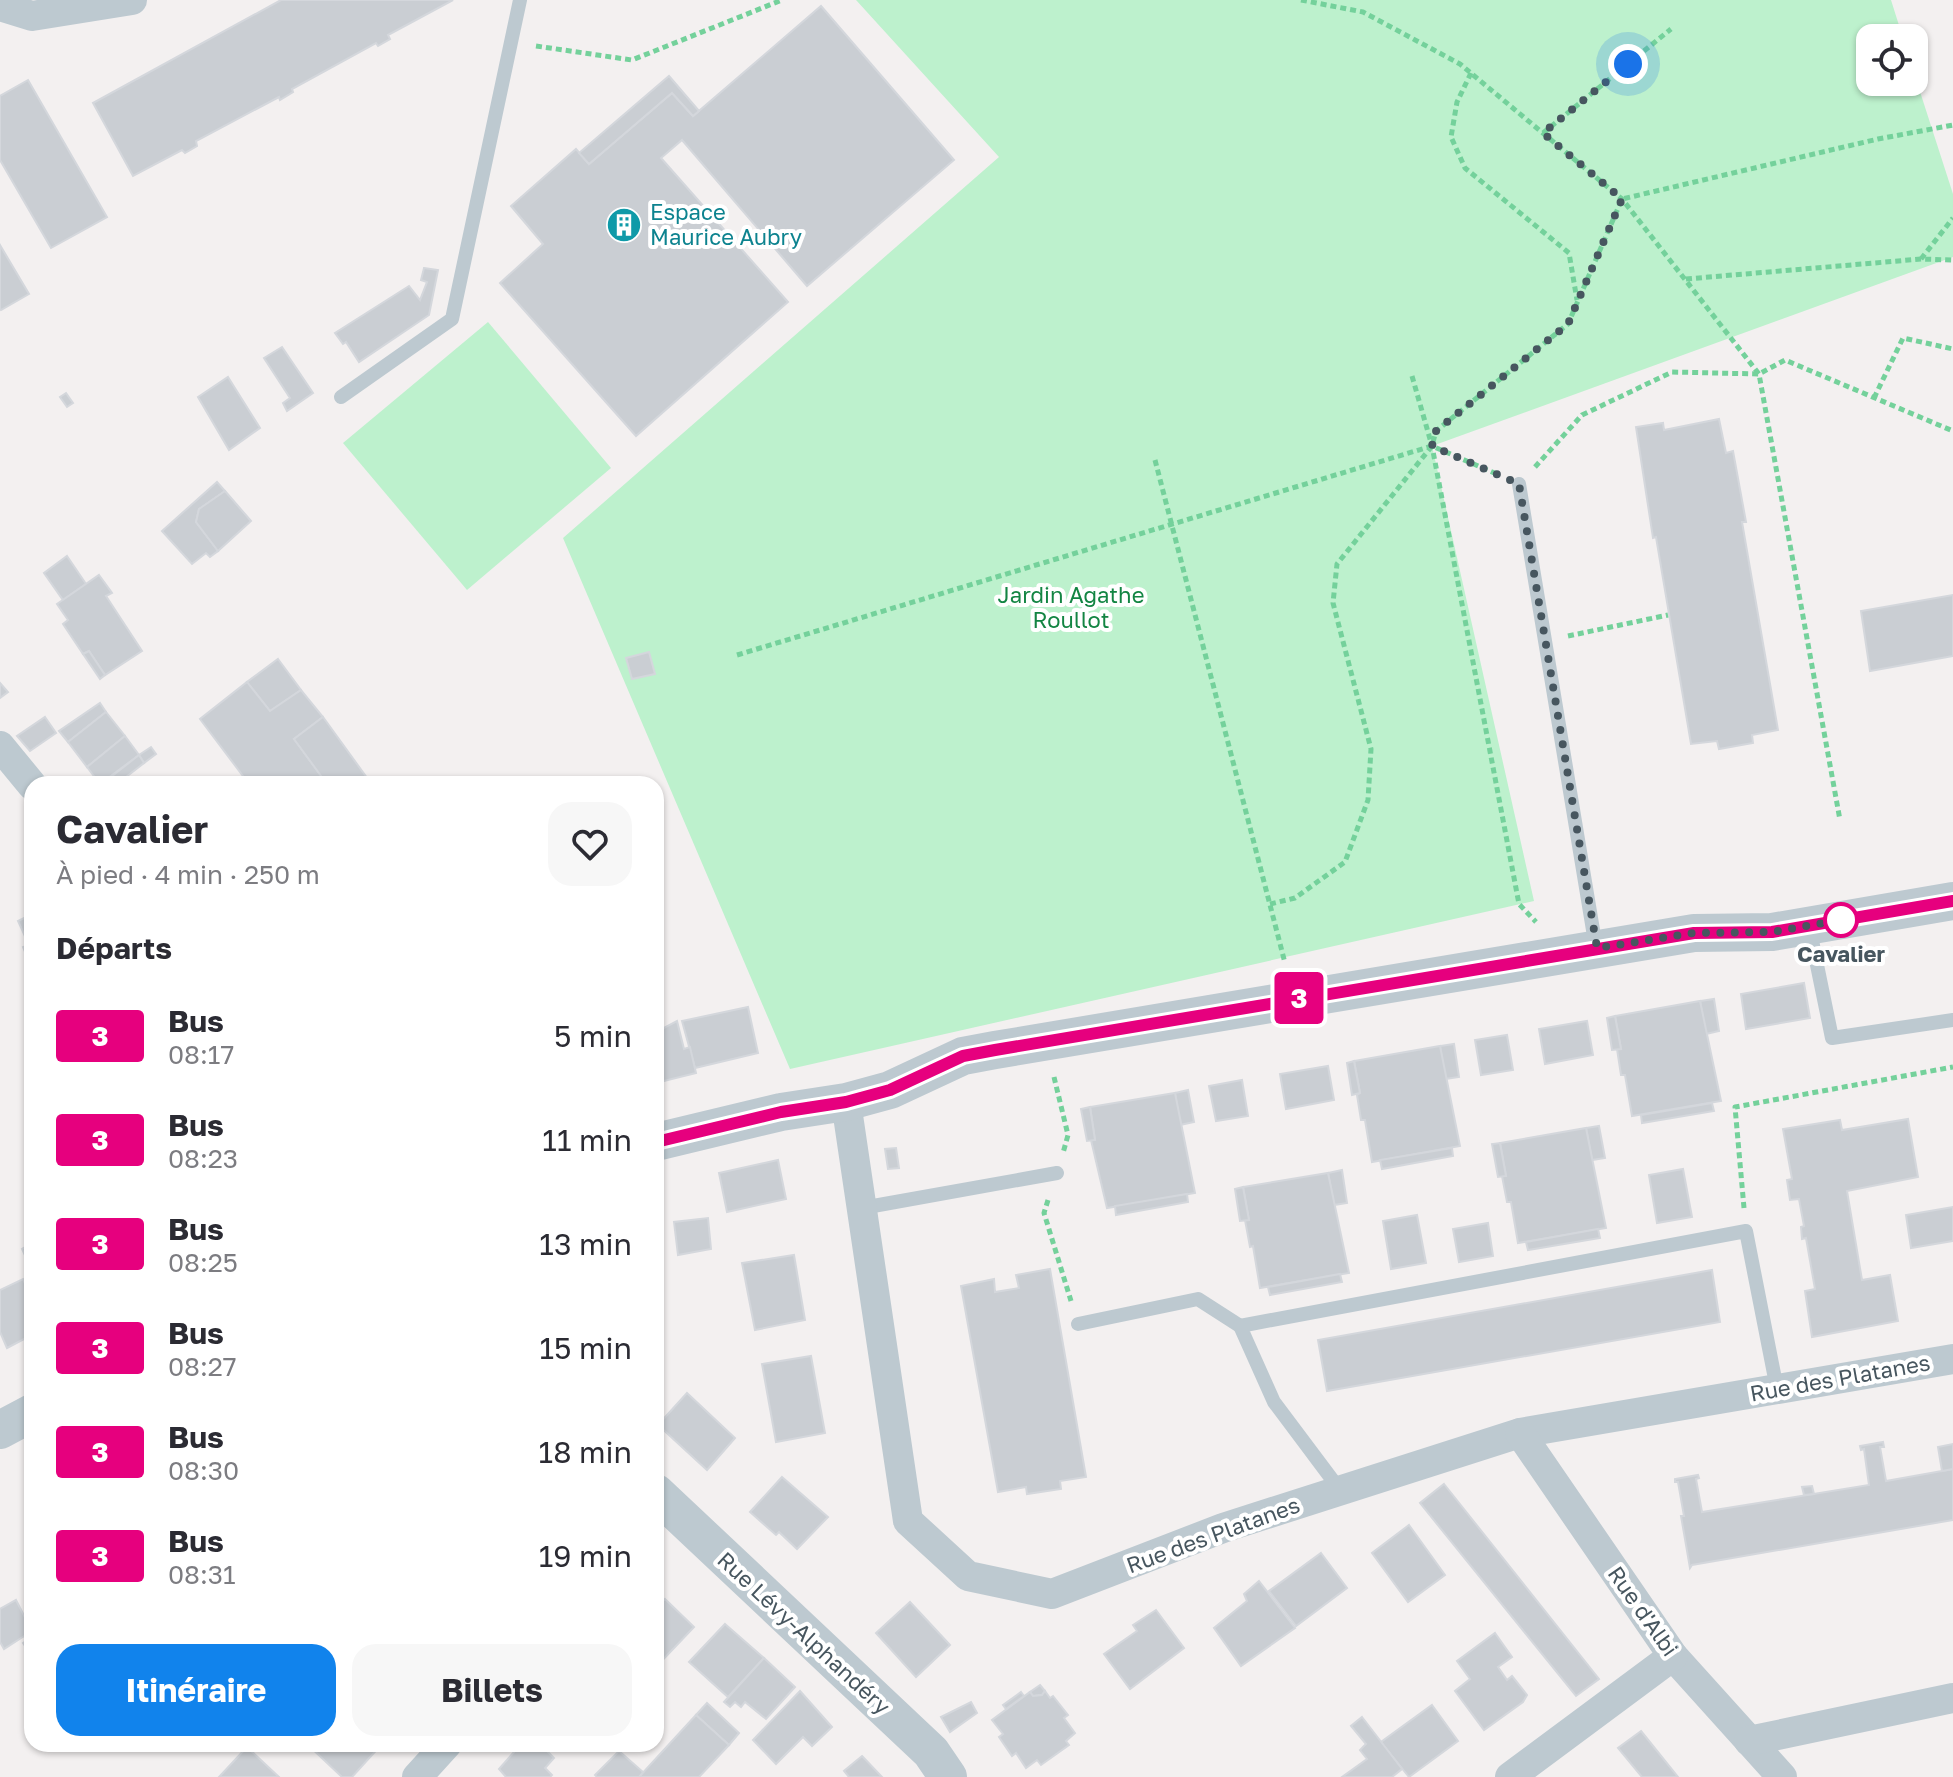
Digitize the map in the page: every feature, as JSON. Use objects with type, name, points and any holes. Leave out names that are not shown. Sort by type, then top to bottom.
[{"type":"street","points":[[0,6],[32,16],[132,0]]},
{"type":"street","points":[[0,746],[25,776]]},
{"type":"street","points":[[664,1140],[781,1112],[846,1102],[890,1090],[963,1056],[995,1050],[1597,948],[1694,933],[1772,932],[1953,901]]},
{"type":"street","name":"Rue des Platanes","points":[[846,1102],[908,1521],[968,1576],[1052,1594],[1223,1528],[1520,1433],[1953,1359]]},
{"type":"street","points":[[0,1430],[24,1417]]},
{"type":"street","name":"Rue d'Albi","points":[[1520,1433],[1673,1656],[1782,1777]]},
{"type":"street","name":"Rue Lévy-Alphandéry","points":[[664,1507],[931,1752],[948,1777]]},
{"type":"street","points":[[1510,1777],[1673,1656]]},
{"type":"street","points":[[1749,1741],[1953,1698]]},
{"type":"street","points":[[417,1777],[440,1752]]},
{"type":"lane","points":[[341,397],[452,319],[520,0]]},
{"type":"lane","points":[[1519,484],[1597,948]]},
{"type":"lane","points":[[1809,925],[1832,1038],[1953,1020]]},
{"type":"lane","points":[[862,1208],[1057,1173]]},
{"type":"lane","points":[[1240,1326],[1746,1231],[1777,1389]]},
{"type":"lane","points":[[1078,1324],[1198,1299],[1240,1326],[1274,1402],[1340,1490]]},
{"type":"path","points":[[511,43],[632,60],[782,0]]},
{"type":"path","points":[[1301,0],[1363,12],[1460,64],[1622,199],[1759,374],[1840,820]]},
{"type":"path","points":[[1543,133],[1671,29]]},
{"type":"path","points":[[1471,73],[1457,102],[1451,137],[1465,168],[1569,253],[1577,302]]},
{"type":"path","points":[[1622,199],[1878,139],[1953,125]]},
{"type":"path","points":[[1270,904],[1295,898],[1345,862],[1368,800],[1371,749],[1333,603],[1337,564],[1432,446],[1436,431],[1568,324],[1622,199]]},
{"type":"path","points":[[1921,259],[1953,218]]},
{"type":"path","points":[[1685,279],[1921,259],[1953,260]]},
{"type":"path","points":[[1874,398],[1903,338],[1953,349]]},
{"type":"path","points":[[737,655],[1432,446],[1519,484],[1582,415],[1672,372],[1759,374],[1785,360],[1953,431]]},
{"type":"path","points":[[1412,376],[1432,446],[1519,904],[1537,923]]},
{"type":"path","points":[[1155,460],[1285,963]]},
{"type":"path","points":[[1546,641],[1668,615]]},
{"type":"path","points":[[1746,1231],[1735,1107],[1953,1067]]},
{"type":"green space","name":"Jardin Agathe Roullot","points":[[856,0],[1891,0],[1899,24],[1856,24],[1856,96],[1921,96],[1953,194],[1953,257],[1432,446],[1534,901],[790,1069],[563,538],[999,157]]},
{"type":"green space","points":[[488,322],[611,468],[467,590],[343,443]]},
{"type":"building","points":[[281,0],[453,0],[388,35],[390,39],[378,46],[376,43],[292,89],[293,92],[280,100],[279,97],[196,141],[197,146],[185,153],[182,150],[133,176],[93,103]]},
{"type":"building","name":"Espace Maurice Aubry","points":[[821,6],[954,160],[807,286],[682,140],[661,158],[788,302],[636,436],[500,283],[543,244],[511,206],[576,149],[589,164],[672,93],[693,116]]},
{"type":"building","points":[[669,76],[699,111],[693,116],[672,93],[589,164],[579,153]]},
{"type":"building","points":[[28,80],[107,217],[51,248],[0,160],[0,96]]},
{"type":"building","points":[[0,245],[29,294],[1,310],[0,309]]},
{"type":"building","points":[[424,268],[438,270],[429,315],[359,362],[346,342],[343,344],[335,333],[409,286],[420,300],[427,282],[421,280]]},
{"type":"building","points":[[282,347],[313,393],[287,411],[283,403],[290,398],[264,358]]},
{"type":"building","points":[[228,377],[260,428],[229,450],[198,397]]},
{"type":"building","points":[[66,393],[73,403],[67,407],[60,397]]},
{"type":"building","points":[[1719,419],[1726,453],[1733,451],[1746,522],[1742,522],[1778,730],[1752,735],[1753,743],[1719,749],[1717,741],[1691,744],[1636,427],[1663,423],[1664,430]]},
{"type":"building","points":[[217,482],[225,491],[199,509],[196,522],[218,551],[210,557],[206,553],[192,564],[162,531]]},
{"type":"building","points":[[225,491],[251,521],[218,551],[196,522],[199,509]]},
{"type":"building","points":[[67,556],[86,584],[63,600],[44,573]]},
{"type":"building","points":[[99,575],[112,593],[106,596],[142,651],[105,675],[89,651],[83,654],[63,624],[68,620],[57,604]]},
{"type":"building","points":[[1953,595],[1953,656],[1870,671],[1861,611]]},
{"type":"building","points":[[89,651],[105,675],[100,679],[83,654]]},
{"type":"building","points":[[649,652],[655,674],[632,679],[626,658]]},
{"type":"building","points":[[278,659],[301,690],[270,711],[247,682]]},
{"type":"building","points":[[247,682],[270,711],[301,690],[323,717],[294,739],[321,776],[243,776],[200,719]]},
{"type":"building","points":[[0,683],[8,692],[0,698]]},
{"type":"building","points":[[100,703],[106,712],[68,742],[59,731]]},
{"type":"building","points":[[106,712],[125,736],[87,767],[68,742]]},
{"type":"building","points":[[45,717],[56,733],[30,751],[17,736]]},
{"type":"building","points":[[323,717],[366,776],[321,776],[294,739]]},
{"type":"building","points":[[125,736],[139,755],[111,776],[94,776],[87,767]]},
{"type":"building","points":[[151,747],[156,754],[144,763],[139,755]]},
{"type":"building","points":[[139,755],[144,763],[127,776],[112,776]]},
{"type":"building","points":[[24,918],[24,934],[18,921]]},
{"type":"building","points":[[1804,983],[1810,1018],[1746,1029],[1741,994]]},
{"type":"building","points":[[1714,999],[1719,1031],[1706,1034],[1700,1001]]},
{"type":"building","points":[[1700,1001],[1721,1101],[1632,1116],[1625,1075],[1621,1075],[1617,1049],[1621,1049],[1615,1016]]},
{"type":"building","points":[[748,1007],[758,1053],[695,1068],[682,1021]]},
{"type":"building","points":[[1615,1016],[1621,1049],[1612,1050],[1607,1018]]},
{"type":"building","points":[[677,1021],[684,1049],[690,1047],[696,1073],[664,1081],[664,1028]]},
{"type":"building","points":[[1587,1021],[1593,1055],[1545,1064],[1539,1029]]},
{"type":"building","points":[[1507,1035],[1513,1070],[1481,1075],[1475,1040]]},
{"type":"building","points":[[1454,1044],[1459,1077],[1445,1079],[1440,1046]]},
{"type":"building","points":[[1440,1046],[1460,1146],[1372,1162],[1365,1120],[1361,1120],[1354,1061]]},
{"type":"building","points":[[1354,1061],[1360,1093],[1352,1095],[1347,1063]]},
{"type":"building","points":[[1328,1066],[1334,1100],[1286,1109],[1280,1074]]},
{"type":"building","points":[[1242,1080],[1248,1116],[1216,1121],[1209,1086]]},
{"type":"building","points":[[1188,1090],[1194,1122],[1180,1125],[1175,1093]]},
{"type":"building","points":[[1175,1093],[1195,1193],[1107,1208],[1091,1140],[1095,1140],[1090,1107]]},
{"type":"building","points":[[1712,1103],[1714,1111],[1642,1123],[1641,1115]]},
{"type":"building","points":[[1090,1107],[1095,1140],[1087,1141],[1081,1109]]},
{"type":"building","points":[[1908,1119],[1918,1177],[1847,1191],[1862,1280],[1890,1275],[1898,1321],[1812,1337],[1805,1291],[1815,1289],[1806,1238],[1802,1239],[1801,1227],[1804,1226],[1799,1199],[1790,1200],[1787,1180],[1792,1179],[1783,1129],[1840,1120],[1842,1130]]},
{"type":"building","points":[[1599,1126],[1605,1158],[1592,1160],[1586,1128]]},
{"type":"building","points":[[1586,1128],[1606,1228],[1518,1243],[1511,1202],[1507,1202],[1502,1176],[1506,1176],[1500,1143]]},
{"type":"building","points":[[1500,1143],[1506,1176],[1498,1177],[1492,1144]]},
{"type":"building","points":[[896,1148],[899,1168],[888,1169],[885,1149]]},
{"type":"building","points":[[1452,1148],[1453,1156],[1382,1169],[1380,1160]]},
{"type":"building","points":[[778,1160],[786,1199],[727,1212],[719,1173]]},
{"type":"building","points":[[1683,1169],[1692,1217],[1657,1223],[1649,1175]]},
{"type":"building","points":[[1342,1170],[1347,1203],[1334,1205],[1328,1173]]},
{"type":"building","points":[[1328,1173],[1349,1273],[1260,1288],[1245,1220],[1249,1220],[1243,1187]]},
{"type":"building","points":[[1243,1187],[1249,1220],[1240,1221],[1235,1189]]},
{"type":"building","points":[[1187,1194],[1188,1202],[1116,1215],[1115,1206]]},
{"type":"building","points":[[1953,1207],[1953,1241],[1911,1248],[1906,1215]]},
{"type":"building","points":[[1417,1215],[1426,1263],[1391,1269],[1383,1221]]},
{"type":"building","points":[[708,1218],[711,1249],[678,1255],[674,1222]]},
{"type":"building","points":[[1488,1223],[1493,1256],[1459,1262],[1453,1229]]},
{"type":"building","points":[[1598,1229],[1600,1238],[1528,1250],[1526,1242]]},
{"type":"building","points":[[794,1255],[805,1320],[755,1330],[742,1263]]},
{"type":"building","points":[[1050,1269],[1086,1477],[1060,1481],[1061,1489],[1027,1494],[1026,1487],[998,1492],[961,1286],[994,1279],[995,1292],[1019,1288],[1016,1275]]},
{"type":"building","points":[[1712,1270],[1720,1322],[1327,1391],[1318,1340]]},
{"type":"building","points":[[1340,1274],[1342,1282],[1270,1295],[1268,1287]]},
{"type":"building","points":[[23,1279],[24,1281],[24,1339],[7,1348],[0,1332],[0,1290]]},
{"type":"building","points":[[811,1356],[825,1433],[776,1442],[762,1364]]},
{"type":"building","points":[[687,1393],[735,1438],[707,1470],[664,1431],[664,1418]]},
{"type":"building","points":[[1883,1442],[1884,1447],[1880,1447],[1886,1481],[1953,1469],[1953,1520],[1692,1565],[1690,1568],[1681,1516],[1684,1516],[1675,1479],[1698,1475],[1696,1479],[1702,1512],[1869,1485],[1864,1449],[1861,1450],[1860,1446]]},
{"type":"building","points":[[1953,1444],[1953,1469],[1942,1471],[1938,1447]]},
{"type":"building","points":[[782,1477],[828,1517],[797,1549],[750,1512]]},
{"type":"building","points":[[1444,1484],[1599,1679],[1576,1696],[1420,1503]]},
{"type":"building","points":[[1812,1486],[1814,1494],[1804,1495],[1802,1487]]},
{"type":"building","points":[[1409,1525],[1445,1575],[1408,1602],[1372,1553]]},
{"type":"building","points":[[1321,1553],[1347,1588],[1296,1626],[1269,1591]]},
{"type":"building","points":[[1259,1581],[1295,1628],[1241,1666],[1214,1628],[1247,1601],[1244,1594]]},
{"type":"building","points":[[16,1600],[24,1616],[24,1636],[4,1649],[0,1642],[0,1609]]},
{"type":"building","points":[[664,1600],[694,1627],[664,1659]]},
{"type":"building","points":[[910,1602],[950,1645],[916,1677],[876,1633]]},
{"type":"building","points":[[1156,1610],[1184,1648],[1130,1689],[1104,1654],[1137,1631],[1133,1625]]},
{"type":"building","points":[[725,1624],[764,1658],[728,1697],[689,1662]]},
{"type":"building","points":[[1495,1633],[1512,1657],[1498,1667],[1507,1680],[1512,1676],[1527,1695],[1523,1702],[1484,1730],[1455,1691],[1470,1679],[1457,1661]]},
{"type":"building","points":[[764,1658],[795,1687],[766,1719],[745,1702],[741,1707],[735,1702],[730,1707],[724,1702]]},
{"type":"building","points":[[1040,1685],[1045,1691],[1042,1695],[1033,1696],[1030,1692]]},
{"type":"building","points":[[800,1691],[832,1727],[812,1746],[803,1737],[776,1764],[753,1740]]},
{"type":"building","points":[[1045,1691],[1068,1715],[1064,1718],[1075,1733],[1066,1741],[1069,1745],[1041,1765],[1037,1760],[1026,1768],[1016,1753],[1012,1756],[999,1737],[1003,1734],[992,1720],[1030,1692],[1033,1696],[1042,1695]]},
{"type":"building","points":[[1021,1692],[1024,1696],[1006,1709],[1003,1705]]},
{"type":"building","points":[[971,1702],[977,1713],[950,1732],[941,1717]]},
{"type":"building","points":[[707,1703],[739,1733],[729,1745],[696,1715]]},
{"type":"building","points":[[1432,1705],[1458,1741],[1409,1777],[1381,1742]]},
{"type":"building","points":[[696,1715],[729,1745],[699,1777],[639,1777]]},
{"type":"building","points":[[1362,1717],[1402,1769],[1392,1777],[1342,1777],[1367,1759],[1360,1750],[1366,1744],[1351,1726]]},
{"type":"building","points":[[1641,1731],[1678,1777],[1642,1777],[1618,1748]]},
{"type":"building","points":[[242,1752],[252,1752],[279,1777],[219,1777]]},
{"type":"building","points":[[315,1752],[375,1752],[352,1777],[342,1777]]},
{"type":"building","points":[[514,1752],[548,1752],[554,1758],[545,1768],[552,1775],[550,1777],[506,1777],[499,1769]]},
{"type":"building","points":[[618,1752],[643,1772],[639,1777],[595,1775]]},
{"type":"building","points":[[862,1756],[882,1777],[849,1777],[844,1771]]},
{"type":"bus line","name":"3","points":[[664,1140],[781,1112],[846,1102],[890,1090],[963,1056],[995,1050],[1597,948],[1694,933],[1772,932],[1953,901]]},
{"type":"place","name":"Espace Maurice Aubry","points":[[624,225]]},
{"type":"place","name":"Cavalier","points":[[1841,920]]},
{"type":"route","points":[[1628,64],[1543,133],[1622,199],[1568,324],[1436,431],[1432,446],[1519,484],[1597,948],[1694,933],[1772,932],[1841,920]]}]
